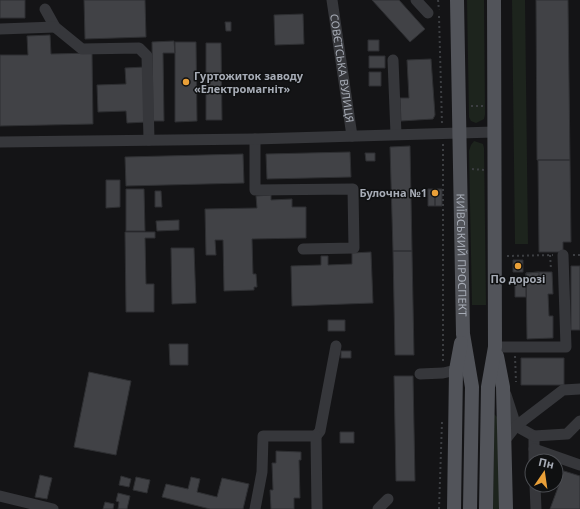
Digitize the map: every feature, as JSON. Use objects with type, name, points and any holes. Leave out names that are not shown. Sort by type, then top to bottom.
[{"type":"main road","name":"КИЇВСЬКИЙ ПРОСПЕКТ","points":[[457,0],[458,132],[463,334],[472,387],[470,509]]},
{"type":"main road","points":[[486,509],[488,387],[495,347],[494,0]]},
{"type":"main road","points":[[454,509],[450,371],[463,334]]},
{"type":"main road","points":[[495,347],[503,387],[506,509]]},
{"type":"street","name":"СОВЄТСЬКА ВУЛИЦЯ","points":[[332,0],[352,136]]},
{"type":"street","points":[[416,0],[428,13]]},
{"type":"street","points":[[45,9],[55,27],[82,49],[139,48],[145,53],[147,56],[149,140]]},
{"type":"street","points":[[0,29],[55,27]]},
{"type":"street","points":[[393,60],[396,134]]},
{"type":"street","points":[[0,142],[255,139],[442,132],[494,132]]},
{"type":"street","points":[[255,139],[255,190],[353,189],[354,248],[303,249]]},
{"type":"street","points":[[495,347],[566,347],[563,255]]},
{"type":"street","points":[[317,509],[316,436],[320,431],[336,346]]},
{"type":"street","points":[[420,374],[450,371]]},
{"type":"street","points":[[503,387],[516,426],[534,436],[567,434],[580,421]]},
{"type":"street","points":[[505,440],[516,426],[563,390],[580,389]]},
{"type":"street","points":[[255,509],[262,472],[263,436],[316,436]]},
{"type":"street","points":[[534,436],[534,453]]},
{"type":"street","points":[[534,449],[580,464]]},
{"type":"street","points":[[535,493],[536,509]]},
{"type":"street","points":[[0,496],[53,509]]},
{"type":"street","points":[[378,509],[388,499]]},
{"type":"path","points":[[438,0],[450,371]]},
{"type":"path","points":[[458,106],[494,105]]},
{"type":"path","points":[[459,169],[494,169]]},
{"type":"path","points":[[550,255],[551,269]]},
{"type":"path","points":[[439,509],[442,421]]},
{"type":"shaded area","points":[[467,0],[484,0],[485,114],[484,119],[476,123],[471,121],[469,117]]},
{"type":"shaded area","points":[[512,0],[525,0],[528,244],[515,244]]},
{"type":"shaded area","points":[[474,141],[483,144],[484,148],[486,305],[472,305],[469,151]]},
{"type":"shaded area","points":[[494,414],[498,418],[500,509],[493,509]]},
{"type":"building","points":[[0,0],[25,0],[25,18],[0,18]]},
{"type":"building","points":[[84,0],[145,0],[146,37],[85,39]]},
{"type":"building","points":[[372,0],[399,0],[425,29],[410,42]]},
{"type":"building","points":[[536,0],[568,0],[570,160],[537,160]]},
{"type":"building","points":[[303,14],[304,44],[275,45],[274,15]]},
{"type":"building","points":[[225,22],[231,22],[231,31],[226,31]]},
{"type":"building","points":[[50,35],[51,54],[92,53],[93,124],[0,126],[0,55],[28,55],[27,36]]},
{"type":"building","points":[[368,40],[379,40],[379,51],[368,51]]},
{"type":"building","points":[[174,41],[175,53],[163,53],[164,121],[153,121],[152,42]]},
{"type":"building","name":"Гуртожиток заводу «Електромагніт»","points":[[175,42],[196,42],[197,121],[175,122]]},
{"type":"building","points":[[206,43],[221,43],[222,120],[206,120]]},
{"type":"building","points":[[369,56],[385,56],[385,68],[369,68]]},
{"type":"building","points":[[431,59],[435,115],[433,119],[401,121],[400,98],[409,98],[407,60]]},
{"type":"building","points":[[145,67],[147,122],[127,123],[126,111],[98,112],[97,85],[126,84],[125,68]]},
{"type":"building","points":[[369,72],[381,72],[381,86],[369,86]]},
{"type":"building","points":[[410,146],[412,251],[393,251],[390,147]]},
{"type":"building","points":[[350,152],[351,177],[267,179],[266,154]]},
{"type":"building","points":[[365,153],[375,153],[375,161],[366,161]]},
{"type":"building","points":[[243,154],[244,183],[126,186],[125,157]]},
{"type":"building","points":[[538,160],[570,160],[571,242],[563,242],[563,252],[539,252]]},
{"type":"building","points":[[106,180],[120,180],[120,207],[106,208]]},
{"type":"building","points":[[126,189],[144,189],[145,231],[126,231]]},
{"type":"building","points":[[428,189],[435,189],[435,206],[428,206]]},
{"type":"building","points":[[435,189],[442,189],[442,206],[435,206]]},
{"type":"building","points":[[155,191],[161,191],[162,207],[155,207]]},
{"type":"building","points":[[271,195],[271,200],[292,199],[292,207],[306,207],[306,238],[252,239],[253,274],[256,274],[257,287],[254,287],[254,290],[224,291],[223,240],[215,240],[216,255],[206,255],[205,209],[257,208],[256,196]]},
{"type":"building","points":[[179,220],[179,230],[157,231],[156,221]]},
{"type":"building","points":[[125,232],[155,232],[155,238],[145,238],[146,284],[154,284],[154,312],[126,312]]},
{"type":"building","points":[[171,248],[194,248],[196,303],[172,304]]},
{"type":"building","points":[[393,251],[412,251],[414,355],[395,355]]},
{"type":"building","points":[[371,252],[373,303],[292,306],[291,266],[321,265],[321,256],[328,256],[328,265],[352,264],[352,253]]},
{"type":"building","name":"По дорозі","points":[[513,260],[523,260],[523,272],[513,272]]},
{"type":"building","points":[[571,266],[580,266],[580,330],[571,330]]},
{"type":"building","points":[[539,272],[539,280],[526,280],[526,273]]},
{"type":"building","points":[[552,272],[553,294],[548,294],[549,316],[553,316],[553,338],[527,339],[526,273]]},
{"type":"building","points":[[515,280],[526,280],[526,297],[515,297]]},
{"type":"building","points":[[328,320],[345,320],[345,331],[328,331]]},
{"type":"building","points":[[169,344],[188,344],[188,365],[170,365]]},
{"type":"building","points":[[341,351],[351,351],[351,358],[341,358]]},
{"type":"building","points":[[521,358],[564,358],[564,385],[521,385]]},
{"type":"building","points":[[89,372],[131,381],[116,455],[74,447]]},
{"type":"building","points":[[394,376],[413,376],[415,481],[396,481]]},
{"type":"building","points":[[340,432],[354,432],[354,443],[340,443]]},
{"type":"building","points":[[276,451],[301,452],[301,460],[299,460],[300,498],[294,498],[294,509],[271,509],[270,490],[273,490],[272,463],[276,463]]},
{"type":"building","points":[[564,471],[580,476],[580,509],[550,509],[556,493],[564,493]]},
{"type":"building","points":[[40,475],[52,478],[47,499],[35,497]]},
{"type":"building","points":[[121,476],[131,479],[129,487],[119,485]]},
{"type":"building","points":[[136,477],[150,480],[147,493],[133,490]]},
{"type":"building","points":[[191,477],[200,479],[197,492],[217,497],[222,478],[249,484],[243,509],[210,509],[162,497],[166,484],[188,489]]},
{"type":"building","points":[[118,493],[130,496],[127,509],[118,509],[119,502],[116,501]]},
{"type":"building","points":[[105,502],[114,504],[113,509],[103,509]]},
{"type":"place","name":"Гуртожиток заводу «Електромагніт»","points":[[186,82]]},
{"type":"place","name":"Булочна №1","points":[[435,193]]},
{"type":"place","name":"По дорозі","points":[[518,266]]}]
